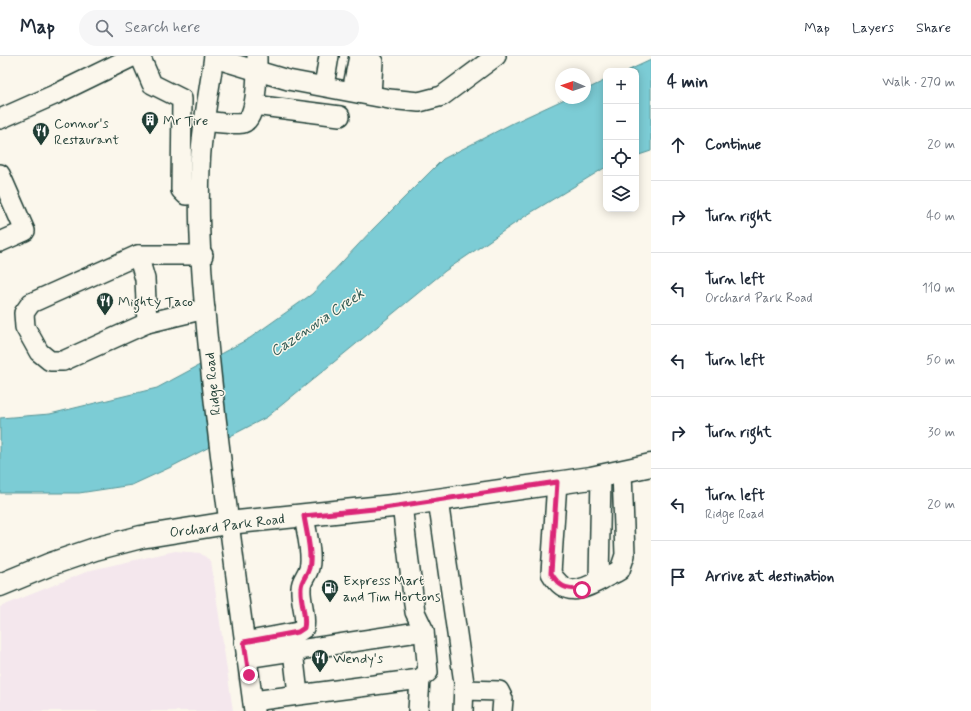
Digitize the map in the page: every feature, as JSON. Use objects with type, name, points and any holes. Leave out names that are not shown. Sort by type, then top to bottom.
[{"type":"main road","name":"Orchard Park Road","points":[[0,585],[51,564],[100,548],[141,537],[228,523],[304,516],[438,500],[600,476],[651,465]]},
{"type":"street","points":[[0,119],[54,96],[134,56]]},
{"type":"street","points":[[140,56],[152,84],[180,97],[182,103],[181,190],[186,195],[199,194]]},
{"type":"street","points":[[324,86],[329,56]]},
{"type":"street","points":[[214,57],[257,64],[288,80],[419,102],[442,96],[496,56]]},
{"type":"street","name":"Ridge Road","points":[[214,57],[205,114],[199,194],[205,309],[221,468],[245,650],[254,706]]},
{"type":"street","points":[[352,91],[366,58]]},
{"type":"street","points":[[366,58],[371,95]]},
{"type":"street","points":[[182,103],[205,114],[243,123],[250,119],[254,105],[257,64]]},
{"type":"street","points":[[254,105],[340,116]]},
{"type":"street","points":[[0,174],[25,231],[0,242]]},
{"type":"street","points":[[203,255],[138,255],[30,303],[24,313],[25,326],[39,352],[50,361],[63,361],[147,323],[205,309]]},
{"type":"street","points":[[138,255],[145,279],[147,323]]},
{"type":"street","points":[[557,482],[551,573],[557,583],[567,588],[582,590],[620,570],[625,556],[622,472]]},
{"type":"street","points":[[599,580],[600,476]]},
{"type":"street","points":[[438,500],[464,690],[463,711]]},
{"type":"street","points":[[254,706],[298,694],[420,679],[428,672],[424,638],[414,612],[402,505]]},
{"type":"street","points":[[245,650],[298,632],[304,628],[306,621],[301,589],[302,581],[310,568],[311,560],[304,516]]},
{"type":"street","points":[[245,650],[298,650],[318,653],[424,638]]},
{"type":"street","points":[[298,650],[298,694]]},
{"type":"street","points":[[418,711],[420,679]]},
{"type":"street","points":[[464,690],[499,691],[503,699],[502,711]]},
{"type":"shaded area","points":[[175,551],[200,553],[211,561],[233,711],[0,711],[0,607],[91,570]]},
{"type":"water","points":[[651,60],[651,151],[639,155],[639,68],[634,68]]},
{"type":"water","name":"Cazenovia Creek","points":[[603,81],[603,169],[527,215],[445,271],[267,417],[171,467],[132,485],[79,493],[0,493],[0,418],[50,414],[157,388],[250,338],[312,294],[373,229],[443,159],[513,123],[555,104],[591,104],[591,87]]},
{"type":"place","name":"Mr Tire","points":[[150,135]]},
{"type":"place","name":"Connor's Restaurant","points":[[41,146]]},
{"type":"place","name":"Mighty Taco","points":[[105,316]]},
{"type":"place","name":"Express Mart and Tim Hortons","points":[[330,603]]},
{"type":"place","name":"Wendy's","points":[[320,673]]},
{"type":"route","points":[[249,675],[244,642],[298,632],[304,628],[306,621],[301,589],[302,581],[310,568],[311,560],[304,516],[384,508],[557,482],[551,573],[557,583],[567,588],[582,590]]}]
